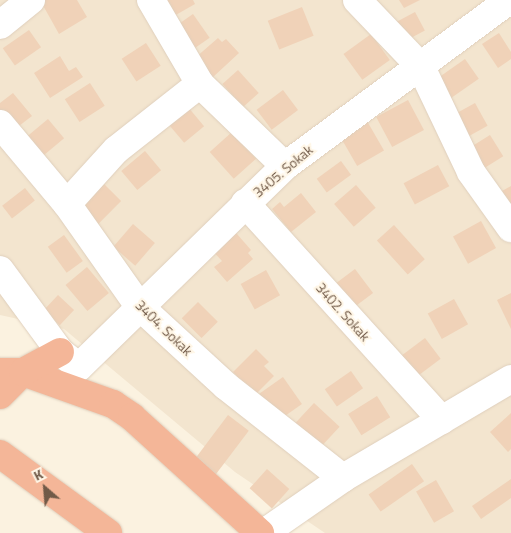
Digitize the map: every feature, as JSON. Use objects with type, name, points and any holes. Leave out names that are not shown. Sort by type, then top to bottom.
[{"type":"highway","points":[[11,372],[70,359]]},
{"type":"highway","points":[[0,396],[11,372]]},
{"type":"highway","points":[[11,372],[113,404],[132,417],[260,533]]},
{"type":"highway","points":[[0,439],[74,508]]},
{"type":"highway","points":[[0,454],[108,533]]},
{"type":"street","points":[[0,25],[31,0]]},
{"type":"street","points":[[151,0],[200,84],[285,166]]},
{"type":"street","points":[[357,0],[421,67],[471,172],[511,228]]},
{"type":"street","name":"3405. Sokak","points":[[70,359],[139,306],[285,166],[421,67],[475,11],[509,0]]},
{"type":"street","points":[[67,204],[116,150],[200,84]]},
{"type":"street","name":"3404. Sokak","points":[[0,124],[67,204],[139,306],[226,386],[343,478]]},
{"type":"street","name":"3402. Sokak","points":[[245,203],[442,420]]},
{"type":"street","points":[[0,270],[70,359]]},
{"type":"street","points":[[264,533],[343,478],[511,379]]},
{"type":"shaded area","points":[[0,0],[511,0],[511,533],[325,533],[235,472],[64,329],[0,315]]},
{"type":"building","points":[[40,0],[77,0],[87,17],[59,34]]},
{"type":"building","points":[[156,0],[193,0],[195,4],[167,20]]},
{"type":"building","points":[[399,0],[420,0],[404,8]]},
{"type":"building","points":[[302,7],[314,36],[279,50],[268,21]]},
{"type":"building","points":[[415,12],[425,31],[401,43],[391,25]]},
{"type":"building","points":[[193,14],[210,38],[190,52],[173,28]]},
{"type":"building","points":[[29,30],[41,47],[15,66],[3,48]]},
{"type":"building","points":[[499,33],[511,52],[511,59],[498,68],[482,44]]},
{"type":"building","points":[[371,34],[390,60],[362,80],[343,54]]},
{"type":"building","points":[[218,38],[222,42],[226,39],[239,53],[212,78],[195,58]]},
{"type":"building","points":[[146,43],[161,66],[136,81],[122,59]]},
{"type":"building","points":[[60,56],[69,71],[76,67],[83,77],[50,98],[34,73]]},
{"type":"building","points":[[465,59],[479,79],[446,102],[432,82]]},
{"type":"building","points":[[238,70],[259,93],[243,107],[222,84]]},
{"type":"building","points":[[90,83],[105,106],[80,122],[65,99]]},
{"type":"building","points":[[283,90],[298,110],[272,130],[257,110]]},
{"type":"building","points":[[13,93],[32,116],[15,129],[0,110],[0,103]]},
{"type":"building","points":[[408,100],[424,130],[392,147],[376,117]]},
{"type":"building","points":[[475,103],[488,126],[461,140],[449,118]]},
{"type":"building","points":[[188,107],[204,126],[184,143],[168,124]]},
{"type":"building","points":[[48,119],[64,138],[38,160],[22,141]]},
{"type":"building","points":[[367,121],[384,150],[357,166],[340,136]]},
{"type":"building","points":[[232,132],[256,159],[234,179],[210,152]]},
{"type":"building","points":[[490,135],[503,156],[476,173],[463,152]]},
{"type":"building","points":[[145,151],[161,170],[137,190],[121,171]]},
{"type":"building","points":[[341,161],[351,175],[327,192],[317,179]]},
{"type":"building","points":[[438,165],[449,186],[415,205],[404,183]]},
{"type":"building","points":[[102,182],[121,201],[98,224],[79,205]]},
{"type":"building","points":[[356,185],[376,208],[354,227],[334,204]]},
{"type":"building","points":[[511,186],[511,207],[502,191]]},
{"type":"building","points":[[25,188],[35,201],[12,218],[2,206]]},
{"type":"building","points":[[301,193],[316,212],[291,232],[272,209],[280,202],[284,207]]},
{"type":"building","points":[[481,221],[496,248],[468,264],[453,237]]},
{"type":"building","points":[[133,224],[155,243],[135,266],[113,247]]},
{"type":"building","points":[[394,225],[425,259],[408,275],[377,240]]},
{"type":"building","points":[[230,226],[251,250],[248,253],[253,259],[227,282],[214,267],[222,261],[208,246]]},
{"type":"building","points":[[64,235],[83,261],[67,273],[48,247]]},
{"type":"building","points":[[87,267],[109,293],[87,311],[66,285]]},
{"type":"building","points":[[355,269],[373,293],[351,310],[333,286]]},
{"type":"building","points":[[266,270],[280,295],[255,309],[241,284]]},
{"type":"building","points":[[511,293],[511,329],[497,300]]},
{"type":"building","points":[[58,295],[74,310],[60,325],[44,310]]},
{"type":"building","points":[[454,299],[468,324],[442,339],[428,314]]},
{"type":"building","points":[[198,302],[218,322],[202,338],[182,318]]},
{"type":"building","points":[[425,338],[441,359],[417,377],[401,356]]},
{"type":"building","points":[[256,349],[269,362],[264,366],[274,376],[255,395],[233,372]]},
{"type":"building","points":[[351,371],[363,388],[337,407],[325,389]]},
{"type":"building","points":[[283,377],[302,404],[278,421],[259,394]]},
{"type":"building","points":[[377,396],[390,417],[361,435],[348,414]]},
{"type":"building","points":[[314,403],[340,427],[320,448],[294,424]]},
{"type":"building","points":[[511,413],[511,449],[508,452],[490,432]]},
{"type":"building","points":[[228,415],[249,431],[213,479],[192,463]]},
{"type":"building","points":[[412,464],[424,481],[381,512],[369,494]]},
{"type":"building","points":[[267,469],[289,489],[272,508],[250,488]]},
{"type":"building","points":[[511,479],[511,498],[481,519],[472,506]]},
{"type":"building","points":[[436,480],[454,511],[434,523],[416,492]]}]
